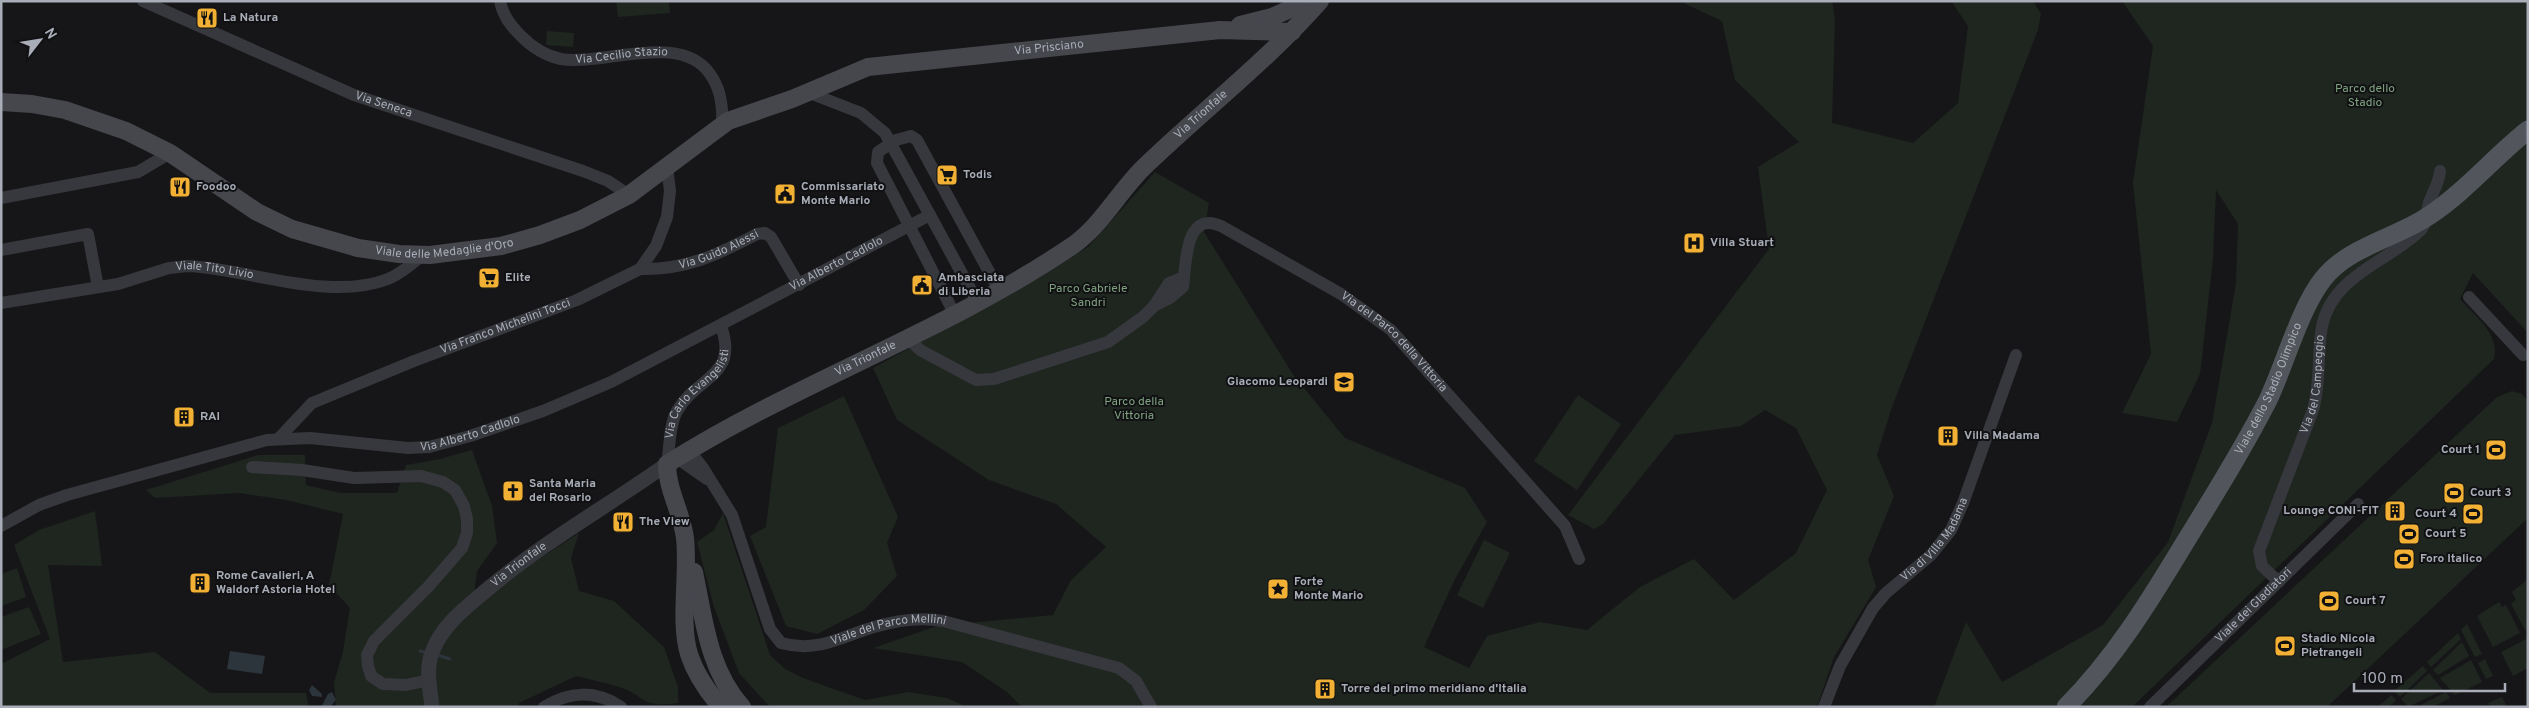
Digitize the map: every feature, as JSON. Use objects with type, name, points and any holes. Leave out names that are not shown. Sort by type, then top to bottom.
[{"type":"main road","name":"Via Prisciano","points":[[1220,30],[1272,17],[1308,1]]},
{"type":"main road","name":"Via Trionfale","points":[[678,457],[746,418],[998,290],[1047,262],[1080,240],[1140,172],[1166,146],[1292,32],[1320,1]]},
{"type":"main road","name":"Via Prisciano","points":[[876,65],[1220,30],[1292,32]]},
{"type":"main road","name":"Viale delle Medaglie d'Oro","points":[[1,102],[41,105],[89,116],[163,149],[244,204],[292,229],[358,248],[422,256],[484,249],[526,239],[580,220],[629,195],[722,124],[807,92],[858,70],[876,65]]},
{"type":"main road","name":"Viale dello Stadio Olimpico","points":[[2066,707],[2128,634],[2202,516],[2264,408],[2319,284],[2347,258],[2428,217],[2451,200],[2528,130]]},
{"type":"main road","points":[[678,457],[671,488],[681,519],[714,660],[725,684],[742,707]]},
{"type":"main road","points":[[685,540],[688,648],[696,670],[721,707]]},
{"type":"street","name":"Via Seneca","points":[[143,1],[341,90],[582,171],[608,181],[629,195]]},
{"type":"street","name":"Via Cecilio Stazio","points":[[500,1],[507,20],[518,33],[539,50],[553,57],[574,59],[665,52],[681,54],[695,60],[708,70],[718,88],[722,105],[722,124]]},
{"type":"street","points":[[807,92],[861,113],[882,129],[892,143],[977,301]]},
{"type":"street","points":[[954,313],[876,160],[878,152],[892,143],[911,136],[917,140],[998,290]]},
{"type":"street","points":[[1,198],[138,172],[163,149]]},
{"type":"street","name":"Via Franco Michelini Tocci","points":[[280,438],[312,403],[414,361],[576,300],[640,269],[656,246],[667,217],[670,191],[666,166]]},
{"type":"street","points":[[2428,217],[2428,208],[2438,183],[2440,171]]},
{"type":"street","name":"Via Alberto Cadlolo","points":[[1,526],[39,505],[66,495],[252,442],[280,438],[310,438],[401,448],[429,447],[445,444],[522,418],[578,396],[721,326],[930,215]]},
{"type":"street","name":"Via del Campeggio","points":[[2279,582],[2262,566],[2259,551],[2313,410],[2318,382],[2321,335],[2327,310],[2336,295],[2348,282],[2419,232],[2428,217]]},
{"type":"street","name":"Via del Parco della Vittoria","points":[[907,337],[920,350],[976,380],[983,381],[1108,342],[1129,329],[1154,306],[1183,287],[1191,237],[1202,225],[1213,223],[1324,284],[1366,310],[1396,335],[1553,511],[1567,529],[1579,559]]},
{"type":"street","name":"Via Guido Alessi","points":[[640,269],[671,267],[706,259],[757,234],[765,232],[771,237],[799,285]]},
{"type":"street","points":[[1,250],[88,234],[98,287]]},
{"type":"street","name":"Viale Tito Livio","points":[[1,303],[98,287],[188,266],[322,285],[369,284],[393,276],[422,256]]},
{"type":"street","points":[[2469,297],[2523,355]]},
{"type":"street","name":"Via Carlo Evangelisti","points":[[678,457],[673,426],[678,410],[719,368],[726,356],[727,346],[721,326]]},
{"type":"street","name":"Via di Villa Madama","points":[[1824,707],[1840,666],[1873,608],[1886,593],[1931,555],[1951,530],[1963,503],[2016,355]]},
{"type":"street","name":"Viale del Parco Mellini","points":[[678,457],[711,482],[732,515],[770,629],[781,643],[802,647],[816,646],[884,624],[943,620],[1119,668],[1136,681],[1151,707]]},
{"type":"street","name":"Via Trionfale","points":[[432,707],[429,680],[433,650],[457,615],[531,554],[678,457]]},
{"type":"street","points":[[252,467],[302,470],[354,478],[421,476],[443,482],[455,490],[464,506],[467,519],[467,533],[462,548],[428,587],[374,641],[367,655],[369,671],[375,680],[383,684],[406,685],[429,680]]},
{"type":"street","name":"Viale dei Gladiatori","points":[[2150,707],[2358,504]]},
{"type":"street","points":[[544,707],[560,698],[583,694],[602,697],[621,707]]},
{"type":"green space","points":[[616,1],[669,1],[670,13],[618,17]]},
{"type":"green space","points":[[1679,1],[1832,1],[1835,19],[1832,123],[1913,143],[1958,103],[1968,26],[1951,1],[2033,1],[2041,14],[2038,30],[1892,407],[1877,455],[1894,496],[1868,560],[1876,587],[1834,657],[1817,707],[1022,707],[1007,692],[962,662],[873,648],[937,626],[1053,615],[1071,580],[1106,547],[1056,504],[989,480],[897,420],[873,368],[1042,276],[1089,246],[1155,172],[1209,203],[1204,232],[1294,376],[1345,438],[1465,488],[1487,522],[1454,581],[1424,647],[1469,668],[1487,636],[1540,622],[1587,630],[1640,587],[1694,559],[1734,600],[1796,553],[1827,490],[1796,428],[1765,410],[1741,426],[1675,435],[1603,524],[1594,529],[1568,515],[1769,249],[1758,167],[1799,142],[1735,80],[1722,21]]},
{"type":"green space","name":"Parco dello Stadio","points":[[2122,1],[2528,1],[2528,333],[2473,273],[2460,299],[2490,334],[2495,350],[2494,359],[2132,707],[1934,707],[1966,622],[2002,682],[2103,625],[2168,542],[2212,423],[2236,283],[2238,224],[2216,190],[2213,259],[2200,374],[2177,422],[2122,413],[2151,354],[2133,183],[2153,46]]},
{"type":"green space","points":[[547,31],[574,33],[573,47],[546,45]]},
{"type":"green space","name":"Foro Italico","points":[[2512,391],[2522,394],[2528,401],[2528,518],[2327,707],[2166,707],[2497,397]]},
{"type":"green space","points":[[1578,395],[1621,424],[1577,490],[1534,461]]},
{"type":"green space","points":[[844,396],[898,517],[887,543],[897,576],[864,610],[817,634],[786,626],[750,536],[766,527],[778,428]]},
{"type":"green space","points":[[472,450],[492,506],[497,543],[477,571],[473,602],[579,533],[571,558],[579,591],[614,601],[664,647],[678,687],[678,703],[651,703],[622,688],[576,676],[519,703],[518,707],[336,707],[334,683],[343,651],[350,608],[329,585],[343,514],[286,500],[239,493],[155,498],[146,490],[258,455],[305,455],[306,485],[340,493],[397,493],[406,465],[440,459]]},
{"type":"green space","points":[[95,511],[102,566],[48,565],[63,662],[155,652],[210,693],[306,693],[309,707],[1,707],[1,664],[50,639],[14,545],[39,530]]},
{"type":"green space","points":[[723,513],[770,655],[785,669],[803,678],[865,700],[908,692],[947,698],[967,707],[770,707],[739,673],[714,607],[697,542],[714,530]]},
{"type":"green space","points":[[1484,540],[1510,553],[1483,608],[1457,595]]},
{"type":"green space","points":[[17,568],[26,597],[1,606],[1,574]]},
{"type":"green space","points":[[2528,579],[2528,629],[2525,630],[2511,604],[2516,600],[2512,592]]},
{"type":"green space","points":[[2499,602],[2502,607],[2506,605],[2520,633],[2493,647],[2477,616]]},
{"type":"green space","points":[[29,607],[41,634],[1,650],[1,617]]},
{"type":"green space","points":[[2467,624],[2482,654],[2475,657],[2461,630]]},
{"type":"green space","points":[[2458,633],[2461,639],[2431,667],[2427,662]]},
{"type":"green space","points":[[2528,638],[2528,668],[2513,676],[2501,652]]},
{"type":"green space","points":[[2462,642],[2469,656],[2438,675],[2433,670]]},
{"type":"green space","points":[[2485,659],[2493,676],[2486,679],[2478,663]]},
{"type":"green space","points":[[2471,660],[2482,682],[2455,695],[2440,678]]},
{"type":"green space","points":[[2423,666],[2427,671],[2400,697],[2394,691]]},
{"type":"green space","points":[[2429,673],[2443,690],[2408,707],[2401,699]]},
{"type":"green space","points":[[2446,692],[2450,698],[2433,707],[2417,707]]},
{"type":"green space","points":[[2391,695],[2396,700],[2389,707],[2378,707]]},
{"type":"green space","points":[[2502,697],[2507,707],[2490,707],[2488,703]]},
{"type":"shaded area","points":[[230,651],[265,656],[262,674],[227,669]]},
{"type":"shaded area","points":[[312,685],[322,694],[322,697],[312,696],[309,690]]},
{"type":"shaded area","points":[[332,692],[336,700],[330,707],[321,707],[328,694]]},
{"type":"waterway","points":[[420,651],[428,653]]},
{"type":"waterway","points":[[437,655],[450,659]]},
{"type":"place","name":"La Natura","points":[[207,18]]},
{"type":"place","name":"Todis","points":[[947,175]]},
{"type":"place","name":"Foodoo","points":[[180,187]]},
{"type":"place","name":"Commissariato Monte Mario","points":[[785,194]]},
{"type":"place","name":"Villa Stuart","points":[[1694,243]]},
{"type":"place","name":"Elite","points":[[489,278]]},
{"type":"place","name":"Ambasciata di Liberia","points":[[922,285]]},
{"type":"place","name":"Giacomo Leopardi","points":[[1344,382]]},
{"type":"place","name":"RAI","points":[[184,417]]},
{"type":"place","name":"Villa Madama","points":[[1948,436]]},
{"type":"place","name":"Court 1","points":[[2496,450]]},
{"type":"place","name":"Santa Maria del Rosario","points":[[513,491]]},
{"type":"place","name":"Court 3","points":[[2454,493]]},
{"type":"place","name":"Lounge CONI-FIT","points":[[2395,511]]},
{"type":"place","name":"Court 4","points":[[2473,514]]},
{"type":"place","name":"The View","points":[[623,522]]},
{"type":"place","name":"Court 5","points":[[2409,534]]},
{"type":"place","name":"Foro Italico","points":[[2404,559]]},
{"type":"place","name":"Rome Cavalieri, A Waldorf Astoria Hotel","points":[[200,583]]},
{"type":"place","name":"Forte Monte Mario","points":[[1278,589]]},
{"type":"place","name":"Court 7","points":[[2329,601]]},
{"type":"place","name":"Stadio Nicola Pietrangeli","points":[[2285,646]]},
{"type":"place","name":"Torre del primo meridiano d'Italia","points":[[1325,689]]},
{"type":"park label","name":"Parco Gabriele Sandri","points":[[1088,296]]},
{"type":"park label","name":"Parco della Vittoria","points":[[1134,409]]}]
